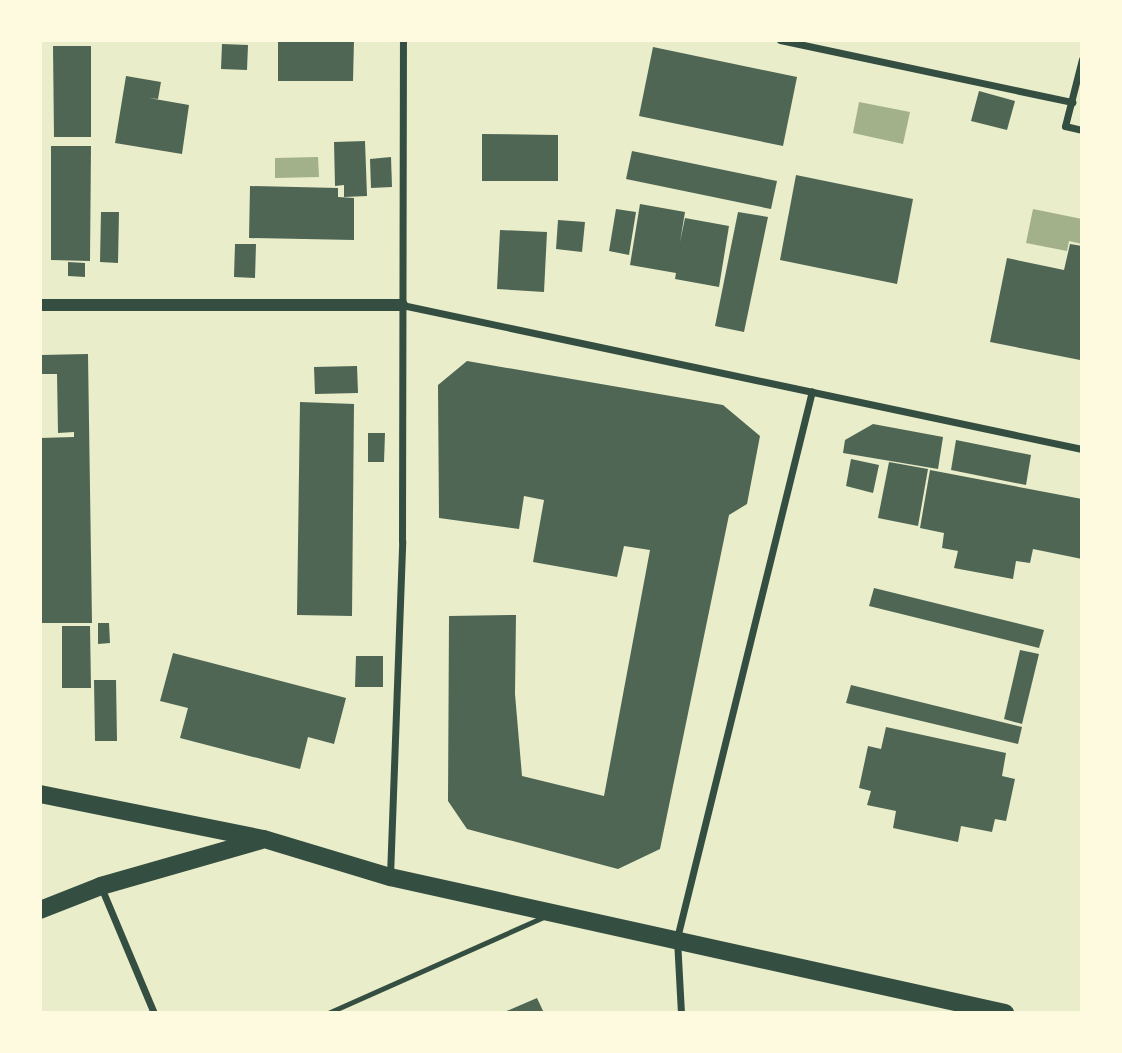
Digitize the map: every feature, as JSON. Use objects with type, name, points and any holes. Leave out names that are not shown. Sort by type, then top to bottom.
[{"type":"main road","points":[[40,793],[264,839],[390,877],[552,914],[677,938],[1005,1013]]},
{"type":"main road","points":[[40,910],[100,886],[264,839]]},
{"type":"street","points":[[390,877],[402,541],[403,40]]},
{"type":"street","points":[[780,40],[1072,102]]},
{"type":"street","points":[[1082,59],[1065,126],[1082,130]]},
{"type":"street","points":[[40,305],[402,305],[1082,449]]},
{"type":"street","points":[[681,1013],[677,938],[812,391]]},
{"type":"street","points":[[100,886],[154,1013]]},
{"type":"lane","points":[[328,1013],[552,914]]},
{"type":"shaded area","points":[[859,102],[910,112],[903,144],[853,133]]},
{"type":"shaded area","points":[[318,157],[319,177],[275,178],[275,158]]},
{"type":"shaded area","points":[[1033,209],[1082,219],[1082,244],[1069,241],[1067,251],[1026,243]]},
{"type":"building","points":[[278,40],[354,40],[353,81],[278,81]]},
{"type":"building","points":[[222,44],[248,45],[247,70],[221,69]]},
{"type":"building","points":[[53,46],[91,46],[91,137],[54,137]]},
{"type":"building","points":[[653,47],[797,77],[783,146],[639,116]]},
{"type":"building","points":[[126,76],[161,82],[158,99],[149,98],[189,105],[182,154],[115,143]]},
{"type":"building","points":[[979,91],[1015,101],[1007,130],[971,121]]},
{"type":"building","points":[[482,134],[558,135],[558,181],[482,181]]},
{"type":"building","points":[[365,141],[367,196],[344,197],[344,185],[335,186],[334,142]]},
{"type":"building","points":[[51,146],[91,146],[90,261],[51,260]]},
{"type":"building","points":[[632,151],[777,181],[771,209],[626,179]]},
{"type":"building","points":[[391,157],[392,187],[371,188],[370,159]]},
{"type":"building","points":[[796,175],[913,199],[897,284],[780,260]]},
{"type":"building","points":[[250,186],[338,188],[338,197],[354,198],[354,240],[249,238]]},
{"type":"building","points":[[640,204],[685,212],[680,242],[685,218],[729,226],[719,287],[675,279],[676,273],[630,265]]},
{"type":"building","points":[[616,209],[636,212],[629,255],[609,251]]},
{"type":"building","points":[[101,212],[119,212],[118,263],[100,262]]},
{"type":"building","points":[[738,212],[768,217],[744,332],[715,326]]},
{"type":"building","points":[[558,220],[585,222],[582,252],[556,249]]},
{"type":"building","points":[[500,230],[547,232],[544,292],[497,289]]},
{"type":"building","points":[[235,244],[256,244],[255,278],[234,277]]},
{"type":"building","points":[[1070,244],[1082,246],[1080,360],[990,342],[1007,258],[1064,270]]},
{"type":"building","points":[[68,262],[85,263],[85,277],[68,276]]},
{"type":"building","points":[[88,354],[92,623],[41,623],[40,438],[74,437],[74,432],[58,433],[57,374],[42,374],[41,355]]},
{"type":"building","points":[[467,361],[723,405],[760,436],[747,504],[729,515],[660,849],[618,869],[467,829],[448,801],[449,616],[516,615],[515,694],[522,776],[604,796],[650,550],[624,546],[617,577],[533,562],[544,500],[524,496],[519,529],[439,518],[438,385]]},
{"type":"building","points":[[357,366],[358,393],[315,394],[314,367]]},
{"type":"building","points":[[300,402],[354,404],[352,616],[297,615]]},
{"type":"building","points":[[873,424],[943,437],[938,469],[843,453],[845,440]]},
{"type":"building","points":[[368,433],[385,433],[384,462],[368,462]]},
{"type":"building","points":[[956,440],[1031,455],[1026,485],[951,470]]},
{"type":"building","points":[[851,459],[879,465],[873,493],[846,486]]},
{"type":"building","points":[[889,462],[928,469],[918,526],[878,518]]},
{"type":"building","points":[[930,470],[1082,499],[1082,559],[1033,549],[1030,563],[1016,561],[1013,579],[954,568],[958,551],[942,548],[944,533],[920,528]]},
{"type":"building","points":[[874,588],[1044,630],[1039,648],[869,606]]},
{"type":"building","points":[[98,623],[109,623],[110,643],[98,644]]},
{"type":"building","points":[[62,626],[90,626],[91,688],[62,688]]},
{"type":"building","points":[[1020,650],[1039,654],[1022,724],[1004,719]]},
{"type":"building","points":[[173,653],[346,698],[334,744],[308,737],[300,769],[180,738],[188,708],[160,701]]},
{"type":"building","points":[[356,656],[383,656],[383,687],[355,687]]},
{"type":"building","points":[[94,680],[116,680],[117,741],[95,741]]},
{"type":"building","points":[[851,685],[1022,727],[1018,744],[846,703]]},
{"type":"building","points":[[886,727],[1006,753],[1002,776],[1015,779],[1006,821],[995,819],[992,832],[961,826],[958,842],[893,828],[896,811],[867,805],[871,791],[859,788],[868,746],[881,749]]},
{"type":"building","points":[[537,998],[544,1013],[502,1013]]}]
